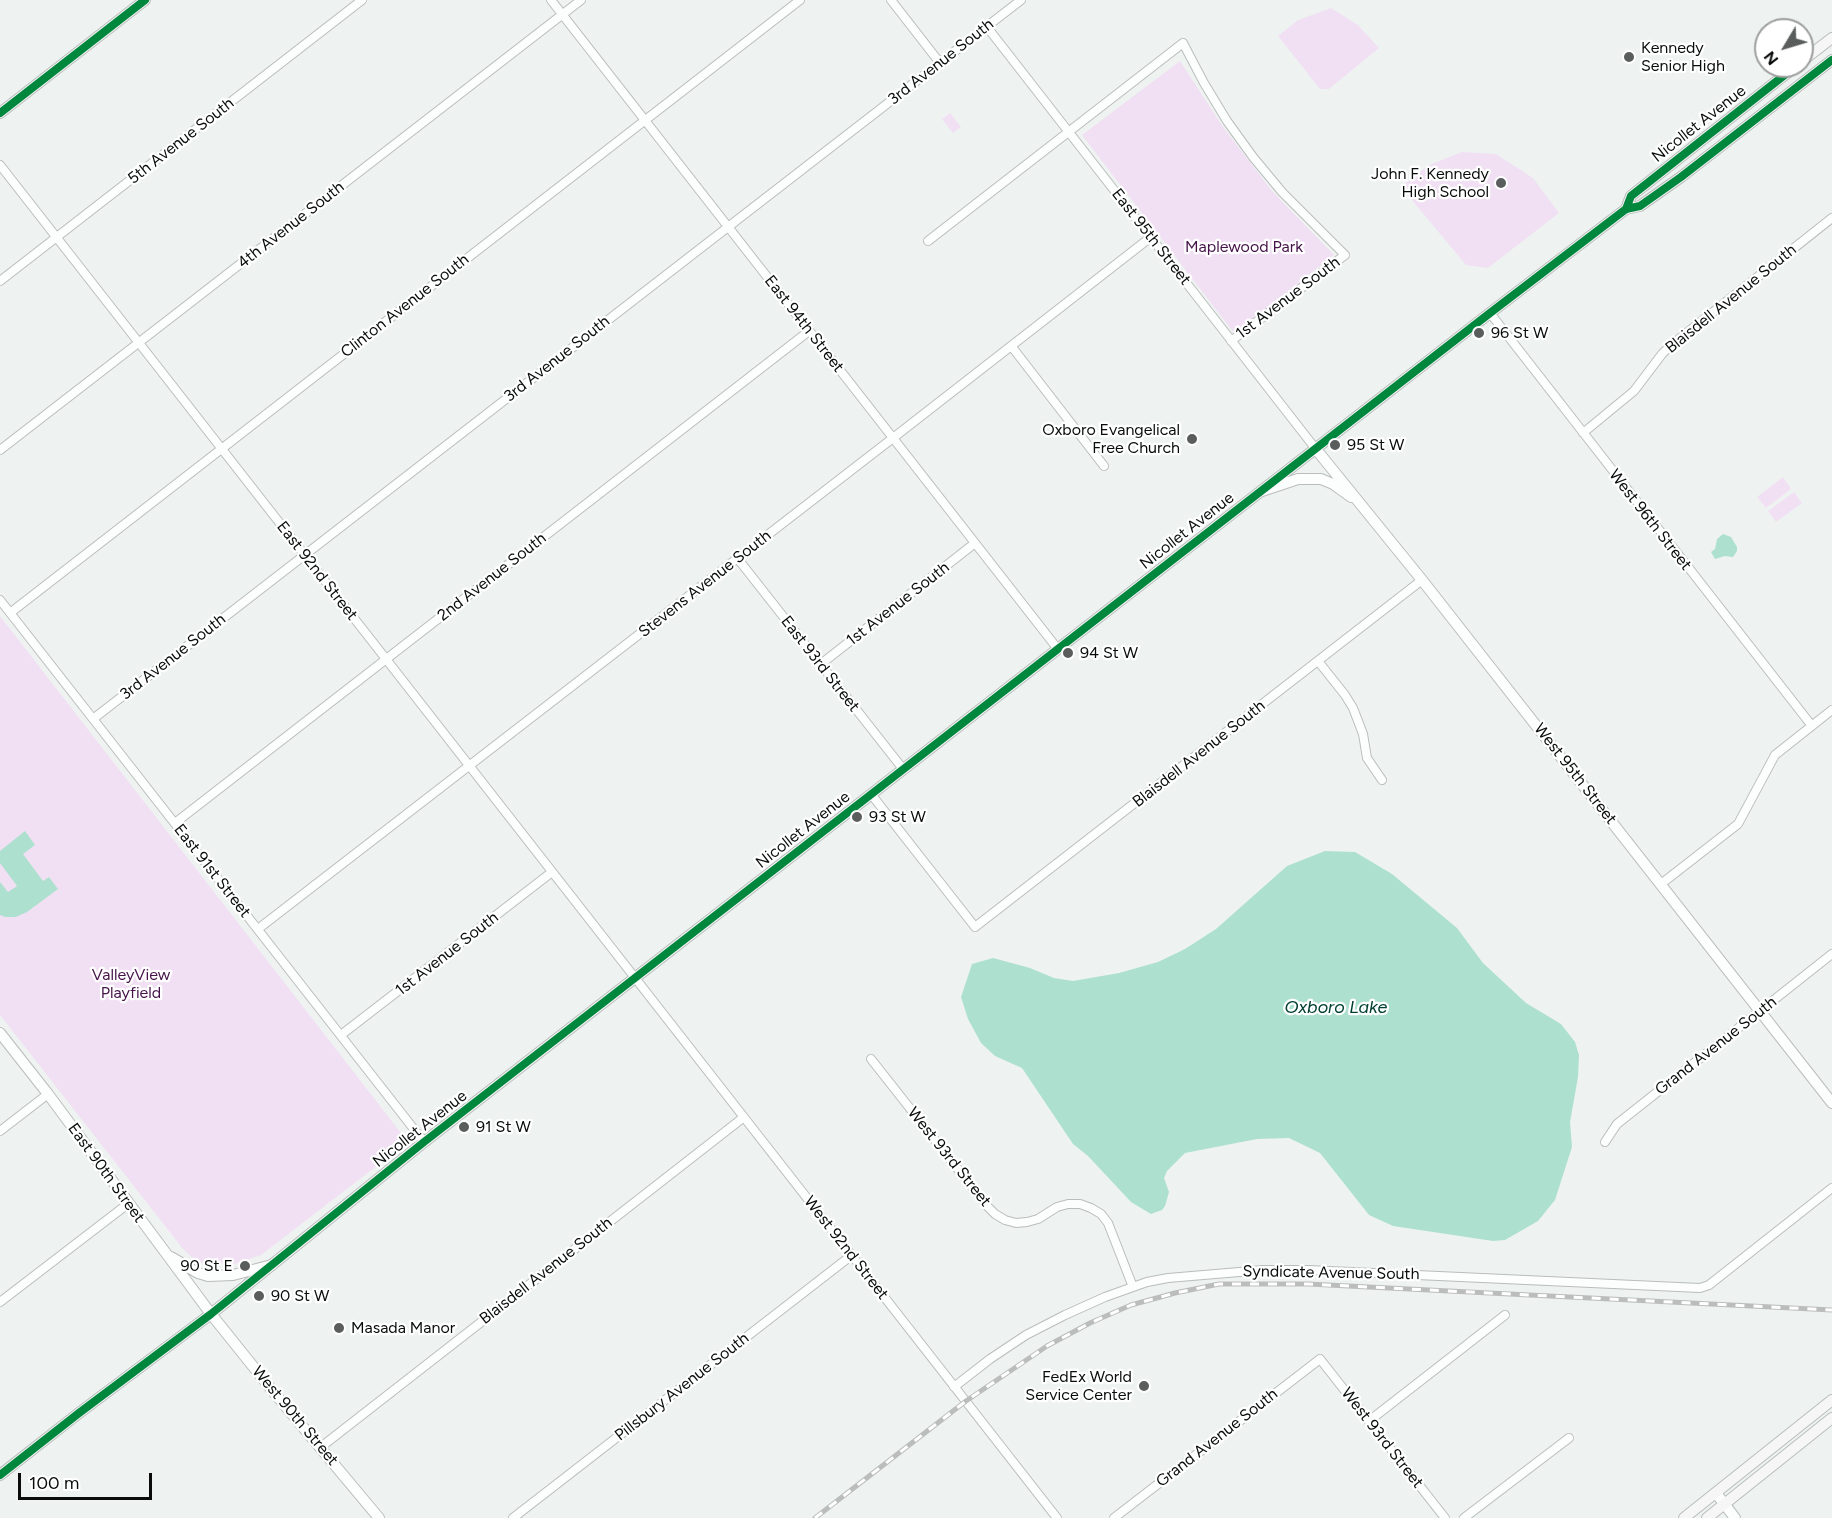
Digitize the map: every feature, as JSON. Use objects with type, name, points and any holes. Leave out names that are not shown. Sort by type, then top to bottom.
[{"type":"main road","points":[[0,113],[146,0]]},
{"type":"main road","name":"Nicollet Avenue","points":[[1814,52],[1832,38]]},
{"type":"main road","name":"Nicollet Avenue","points":[[1814,74],[1832,60]]},
{"type":"main road","name":"Nicollet Avenue","points":[[1626,209],[1631,196],[1781,78]]},
{"type":"main road","name":"Nicollet Avenue","points":[[1,1472],[211,1314],[424,1142],[1490,312],[1626,209],[1640,206],[1681,177],[1809,78]]},
{"type":"main road","points":[[1684,1518],[1832,1400]]},
{"type":"main road","points":[[1707,1518],[1832,1418]]},
{"type":"street","name":"5th Avenue South","points":[[0,281],[362,0]]},
{"type":"street","name":"East 94th Street","points":[[551,0],[1058,648]]},
{"type":"street","name":"4th Avenue South","points":[[0,450],[581,0]]},
{"type":"street","name":"Clinton Avenue South","points":[[10,613],[800,0]]},
{"type":"street","points":[[891,0],[940,63]]},
{"type":"street","name":"3rd Avenue South","points":[[93,719],[1021,0]]},
{"type":"street","name":"East 95th Street","points":[[987,27],[1315,448]]},
{"type":"street","name":"1st Avenue South","points":[[1069,132],[1184,43],[1227,122],[1253,157],[1282,192],[1345,255],[1231,341]]},
{"type":"street","points":[[928,241],[1069,132]]},
{"type":"street","name":"East 92nd Street","points":[[0,165],[634,978]]},
{"type":"street","name":"Blaisdell Avenue South","points":[[1583,433],[1634,391],[1669,347],[1832,218]]},
{"type":"street","name":"Stevens Avenue South","points":[[258,929],[1012,347],[1151,237]]},
{"type":"street","name":"West 96th Street","points":[[1490,312],[1812,726]]},
{"type":"street","name":"2nd Avenue South","points":[[175,823],[809,331]]},
{"type":"street","points":[[1012,347],[1104,466]]},
{"type":"street","name":"West 95th Street","points":[[1315,448],[1422,580],[1832,1103]]},
{"type":"street","points":[[1259,492],[1298,479],[1322,479],[1333,484],[1362,505]]},
{"type":"street","name":"1st Avenue South","points":[[820,664],[975,543]]},
{"type":"street","name":"East 93rd Street","points":[[738,559],[903,769]]},
{"type":"street","name":"Blaisdell Avenue South","points":[[871,794],[975,927],[1422,580]]},
{"type":"street","name":"East 91st Street","points":[[0,600],[424,1142]]},
{"type":"street","points":[[1318,661],[1353,708],[1363,734],[1367,758],[1382,780]]},
{"type":"street","points":[[1661,884],[1738,824],[1775,755],[1832,710]]},
{"type":"street","name":"1st Avenue South","points":[[341,1035],[552,872]]},
{"type":"street","name":"Grand Avenue South","points":[[1605,1142],[1617,1124],[1832,954]]},
{"type":"street","name":"West 92nd Street","points":[[634,978],[1057,1518]]},
{"type":"street","name":"East 90th Street","points":[[0,1033],[211,1314]]},
{"type":"street","name":"West 93rd Street","points":[[871,1059],[995,1214],[1005,1220],[1027,1222],[1068,1204],[1080,1204],[1091,1208],[1101,1214],[1108,1223],[1133,1287]]},
{"type":"street","points":[[0,1131],[48,1094]]},
{"type":"street","name":"Blaisdell Avenue South","points":[[321,1447],[744,1118]]},
{"type":"street","name":"Syndicate Avenue South","points":[[954,1387],[1026,1335],[1105,1297],[1168,1278],[1263,1270],[1308,1270],[1700,1288],[1709,1285],[1832,1188]]},
{"type":"street","points":[[0,1302],[129,1203]]},
{"type":"street","points":[[165,1253],[198,1273],[208,1276],[233,1275],[272,1265]]},
{"type":"street","name":"Pillsbury Avenue South","points":[[513,1518],[852,1256]]},
{"type":"street","name":"West 90th Street","points":[[211,1314],[378,1518]]},
{"type":"street","points":[[1369,1421],[1505,1315]]},
{"type":"street","name":"Grand Avenue South","points":[[1114,1518],[1320,1359]]},
{"type":"street","name":"West 93rd Street","points":[[1320,1359],[1445,1518]]},
{"type":"street","points":[[1464,1518],[1569,1438]]},
{"type":"street","points":[[1716,1493],[1735,1518]]},
{"type":"green space","points":[[1331,8],[1358,25],[1379,48],[1329,89],[1320,89],[1278,36],[1298,20]]},
{"type":"green space","name":"Maplewood Park","points":[[1180,61],[1223,127],[1272,191],[1334,255],[1234,333],[1082,135]]},
{"type":"green space","points":[[950,113],[961,127],[953,133],[942,119]]},
{"type":"green space","points":[[1462,152],[1496,154],[1533,178],[1559,213],[1488,268],[1466,265],[1401,187],[1429,165]]},
{"type":"green space","points":[[1783,477],[1791,489],[1766,508],[1757,497]]},
{"type":"green space","points":[[1794,492],[1802,503],[1776,522],[1768,511]]},
{"type":"green space","name":"ValleyView Playfield","points":[[0,616],[408,1142],[261,1255],[231,1265],[198,1263],[183,1249],[0,1015]]},
{"type":"water","points":[[1723,534],[1731,537],[1737,551],[1733,557],[1725,556],[1715,559],[1711,552],[1715,549],[1717,539]]},
{"type":"water","points":[[25,831],[35,845],[23,854],[43,881],[49,877],[58,889],[27,912],[16,917],[5,917],[0,915],[0,882],[8,892],[17,886],[0,863],[0,851]]},
{"type":"water","name":"Oxboro Lake","points":[[1325,851],[1355,852],[1392,874],[1457,928],[1483,963],[1526,1003],[1561,1024],[1575,1042],[1579,1055],[1578,1077],[1570,1122],[1572,1147],[1555,1200],[1538,1221],[1505,1240],[1493,1241],[1393,1226],[1369,1215],[1320,1153],[1289,1138],[1257,1139],[1185,1153],[1167,1171],[1164,1178],[1169,1192],[1165,1206],[1162,1210],[1151,1214],[1131,1202],[1088,1156],[1073,1144],[1022,1068],[995,1056],[981,1043],[968,1019],[961,997],[972,964],[993,958],[1030,968],[1054,978],[1073,981],[1119,973],[1158,962],[1185,949],[1216,929],[1287,866]]},
{"type":"railway","points":[[815,1518],[966,1401],[1047,1346],[1090,1323],[1131,1305],[1219,1284],[1308,1284],[1832,1310]]},
{"type":"cycle path","points":[[0,113],[145,0]]},
{"type":"cycle path","points":[[0,1475],[211,1314],[424,1142],[1490,313],[1626,209],[1640,206],[1681,177],[1832,60]]},
{"type":"cycle path","points":[[1626,209],[1631,196],[1781,78]]},
{"type":"place","name":"Kennedy Senior High","points":[[1629,57]]},
{"type":"place","name":"John F. Kennedy High School","points":[[1501,183]]},
{"type":"place","name":"96 St W","points":[[1479,333]]},
{"type":"place","name":"Oxboro Evangelical Free Church","points":[[1192,439]]},
{"type":"place","name":"95 St W","points":[[1335,445]]},
{"type":"place","name":"94 St W","points":[[1068,653]]},
{"type":"place","name":"93 St W","points":[[857,817]]},
{"type":"place","name":"91 St W","points":[[464,1127]]},
{"type":"place","name":"90 St E","points":[[245,1266]]},
{"type":"place","name":"90 St W","points":[[259,1296]]},
{"type":"place","name":"Masada Manor","points":[[339,1328]]},
{"type":"place","name":"FedEx World Service Center","points":[[1144,1386]]}]
